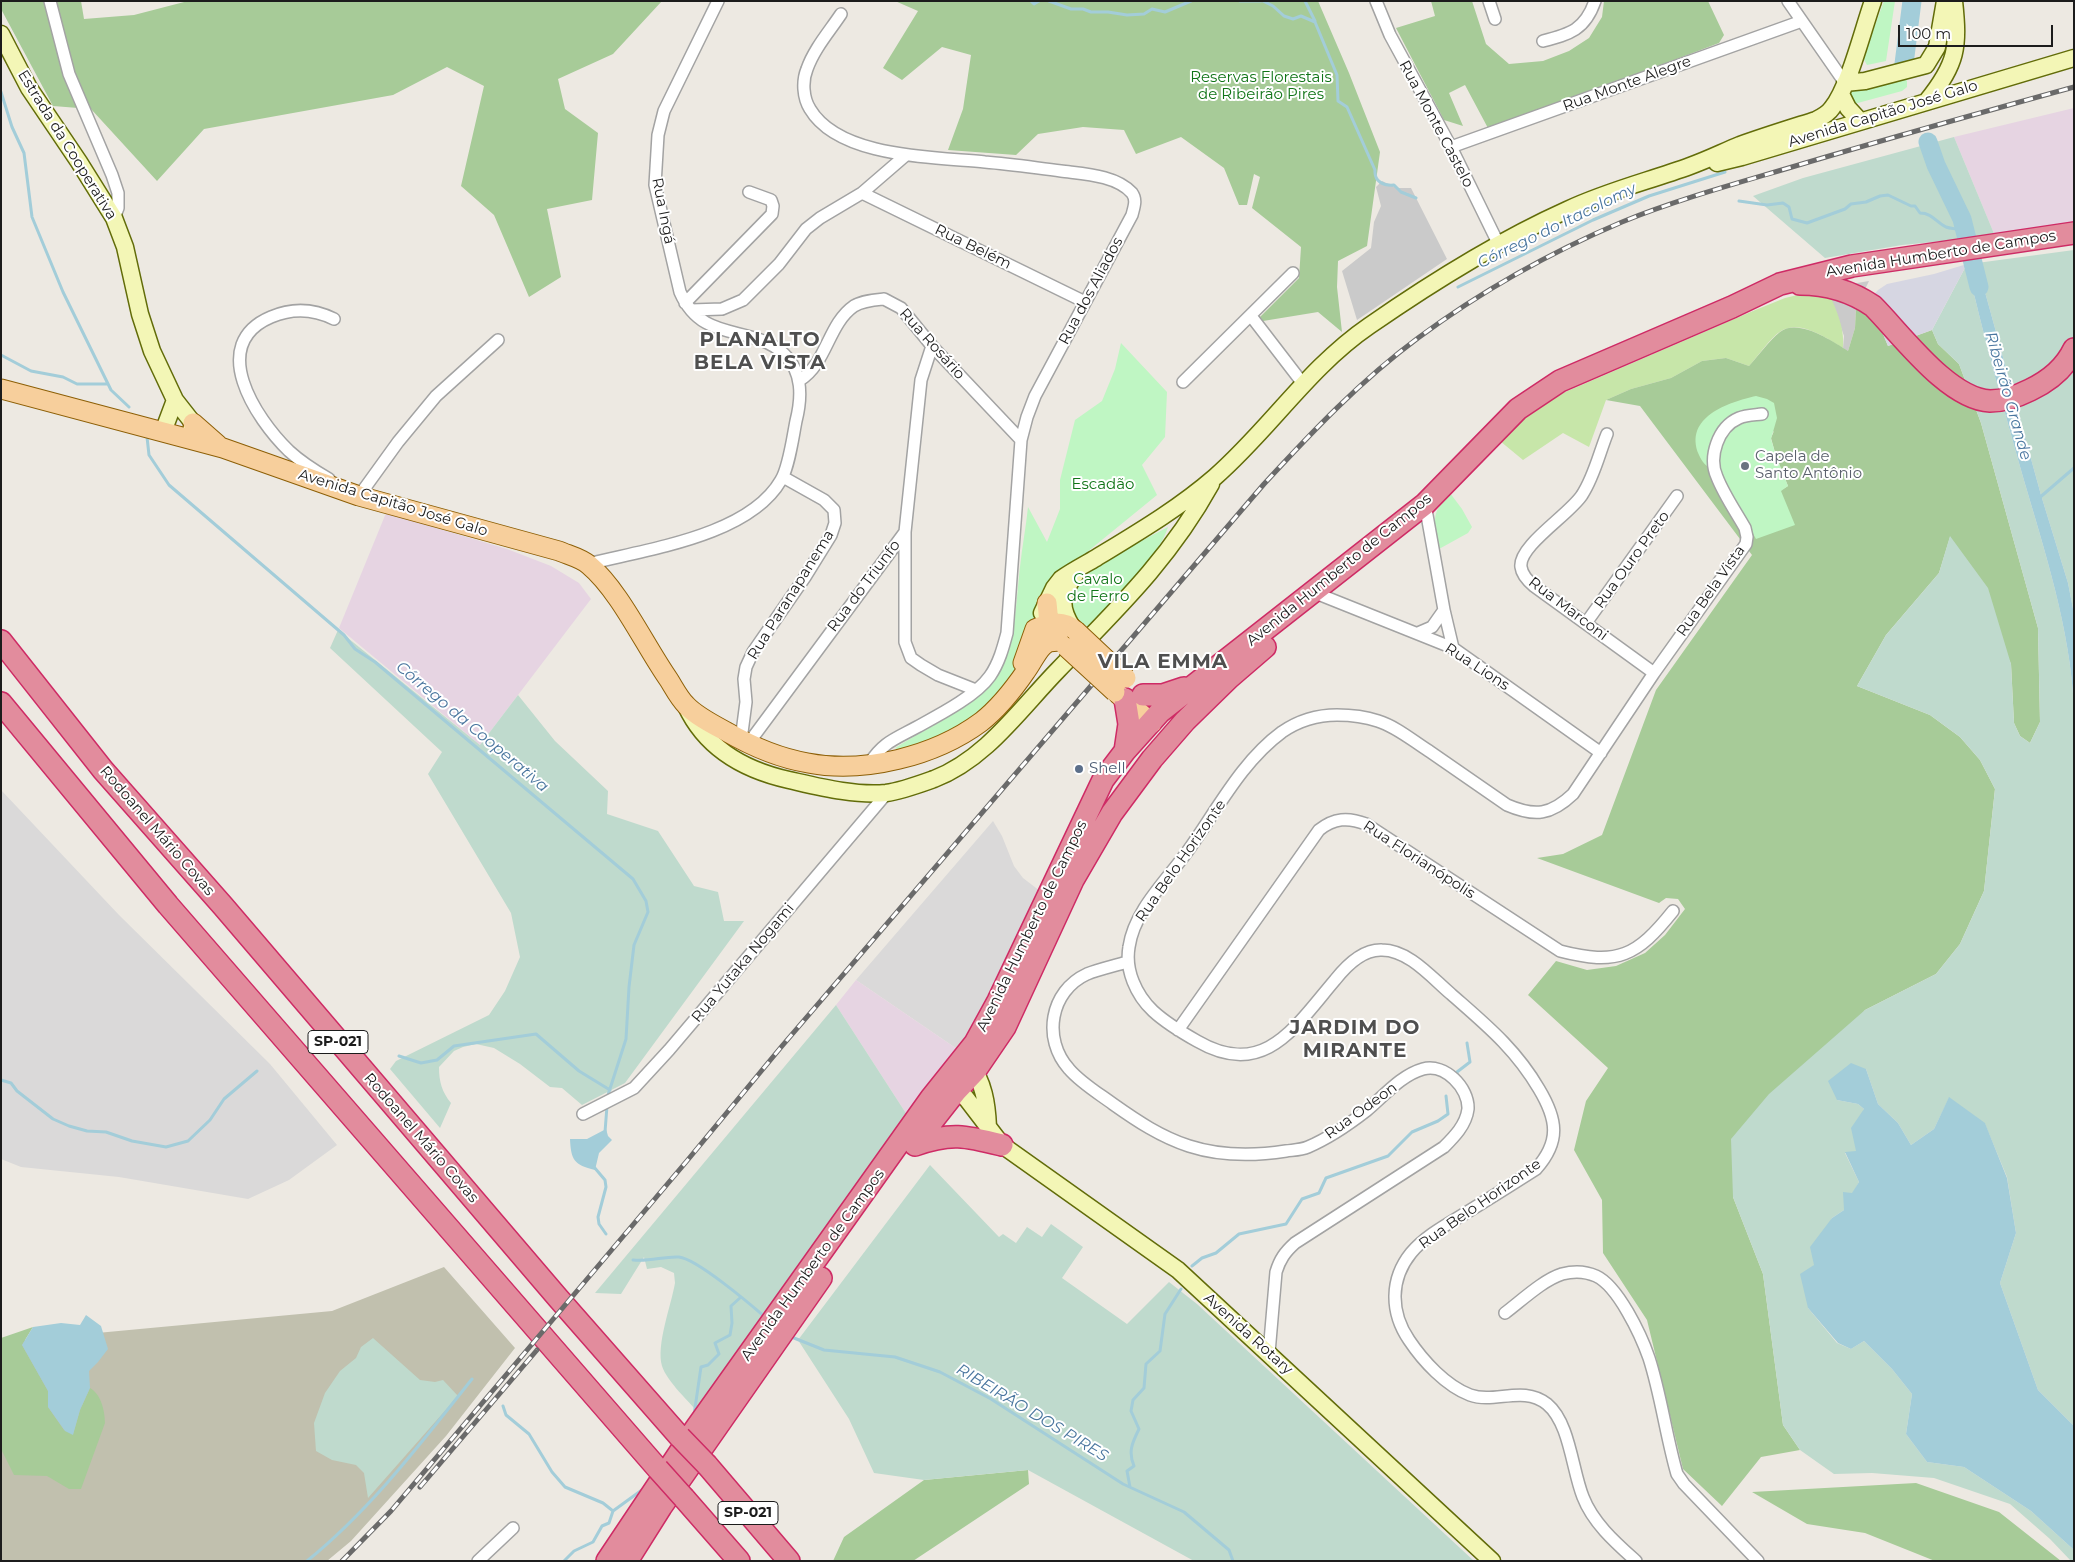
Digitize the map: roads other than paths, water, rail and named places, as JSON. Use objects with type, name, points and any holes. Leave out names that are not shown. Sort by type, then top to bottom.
[{"type":"highway","name":"Avenida Humberto de Campos","points":[[970,1064],[1103,780],[1125,751],[1194,684],[1319,594],[1426,508],[1485,440],[1518,409],[1560,381],[1732,307],[1780,284],[1852,266],[1957,252],[2074,233]]},
{"type":"highway","points":[[1861,298],[1861,286],[1868,264]]},
{"type":"highway","name":"Avenida Humberto de Campos","points":[[1780,284],[1814,284],[1842,290],[1861,298],[1878,311],[1942,378],[1961,391],[1989,401],[2005,400],[2043,384],[2069,359],[2074,349]]},
{"type":"highway","name":"Avenida Humberto de Campos","points":[[619,1557],[696,1428],[950,1086],[1005,1027],[1073,880],[1112,813],[1152,759],[1185,721],[1319,594]]},
{"type":"highway","name":"Rodoanel Mário Covas","points":[[1,641],[104,770],[224,906],[551,1290],[680,1437],[707,1465],[789,1561]]},
{"type":"highway","points":[[1125,751],[1129,724],[1127,691],[1163,695],[1194,684]]},
{"type":"highway","name":"SP-021","points":[[1,703],[168,905],[739,1561]]},
{"type":"highway","points":[[1152,759],[1157,719],[1185,721]]},
{"type":"highway","points":[[1103,780],[1098,800],[1101,806],[1112,813]]},
{"type":"highway","name":"Avenida Humberto de Campos","points":[[619,1557],[661,1507],[915,1145],[950,1086]]},
{"type":"highway","points":[[915,1145],[936,1137],[965,1136],[1002,1145]]},
{"type":"main road","name":"Avenida Capitão José Galo","points":[[1047,603],[1061,579],[1164,516],[1216,476],[1304,385],[1367,327],[1499,244],[1566,210],[1602,195],[1690,166],[1739,146],[1826,115],[1832,108],[1845,82],[1873,1]]},
{"type":"main road","points":[[1860,121],[1848,108],[1845,82],[1865,81],[1926,65],[1937,47],[1945,1]]},
{"type":"main road","points":[[1927,100],[1944,81],[1952,63],[1957,44],[1954,1]]},
{"type":"main road","name":"Estrada da Cooperativa","points":[[1,34],[29,88],[80,162],[114,218],[125,247],[140,314],[152,351],[191,431]]},
{"type":"main road","name":"Avenida Capitão José Galo","points":[[1690,166],[1742,158],[1927,100],[2074,58]]},
{"type":"main road","points":[[1,389],[163,432],[191,431]]},
{"type":"main road","points":[[163,432],[175,400]]},
{"type":"main road","name":"Avenida Capitão José Galo","points":[[191,431],[223,448],[360,493],[559,551],[588,564],[608,584],[686,706],[694,723],[720,751],[748,766],[780,778],[825,788],[887,793],[934,779],[960,766],[992,741],[1013,721],[1155,568],[1179,537],[1216,476]]},
{"type":"main road","points":[[1068,637],[1062,603],[1069,585],[1084,566]]},
{"type":"main road","points":[[1012,690],[1042,626],[1047,603]]},
{"type":"main road","points":[[1042,626],[1068,637],[1157,719]]},
{"type":"main road","points":[[1012,690],[1038,650],[1048,642],[1068,637]]},
{"type":"main road","name":"Avenida Capitão José Galo","points":[[686,706],[744,742],[776,756],[810,764],[835,766],[869,764],[923,753],[944,744],[982,721],[1000,705],[1012,690]]},
{"type":"main road","points":[[970,1064],[981,1082],[987,1109],[988,1127]]},
{"type":"main road","name":"Avenida Rotary","points":[[950,1086],[966,1098],[1002,1145],[1178,1270],[1492,1561]]},
{"type":"street","points":[[50,1],[69,74],[118,193],[118,208],[114,218]]},
{"type":"street","name":"Rua Ingá","points":[[688,306],[680,292],[654,184],[658,136],[664,112],[718,1]]},
{"type":"street","name":"Rua Monte Castelo","points":[[1376,1],[1394,43],[1450,146],[1499,244]]},
{"type":"street","points":[[1489,1],[1496,19]]},
{"type":"street","points":[[1543,41],[1568,34],[1582,26],[1590,14],[1595,1]]},
{"type":"street","points":[[1788,1],[1845,82]]},
{"type":"street","name":"Rua dos Aliados","points":[[841,14],[815,52],[806,70],[804,86],[806,103],[816,119],[834,133],[863,145],[906,155],[999,163],[1075,173],[1110,180],[1133,194],[1136,202],[1132,215],[1035,396],[1027,417],[1021,440],[1007,633],[1000,658],[990,677],[976,690],[932,719],[884,744],[869,764]]},
{"type":"street","name":"Rua Monte Alegre","points":[[1450,146],[1802,21]]},
{"type":"street","points":[[688,306],[722,309],[743,300],[780,264],[806,229],[820,218],[862,193],[906,155]]},
{"type":"street","points":[[688,306],[772,214],[773,206],[771,200],[749,192]]},
{"type":"street","name":"Rua Belém","points":[[862,193],[1084,302]]},
{"type":"street","points":[[1183,382],[1293,273]]},
{"type":"street","name":"Rua Rosário","points":[[800,380],[808,375],[817,364],[844,314],[855,305],[884,299],[901,308],[932,346],[1021,440]]},
{"type":"street","points":[[588,564],[712,532],[753,510],[771,495],[783,477],[799,406],[800,380],[785,355],[771,344],[712,326],[688,306]]},
{"type":"street","points":[[334,319],[320,312],[307,311],[277,314],[263,320],[249,332],[240,348],[238,362],[250,399],[263,421],[290,452],[332,481],[360,493],[398,442],[436,396],[498,340]]},
{"type":"street","points":[[1251,316],[1304,385]]},
{"type":"street","name":"Rua do Triunfo","points":[[744,742],[905,532],[921,380],[932,346]]},
{"type":"street","name":"Rua Bela Vista","points":[[1601,753],[1654,673],[1746,544],[1745,528],[1717,477],[1714,457],[1716,444],[1722,432],[1731,422],[1741,417],[1762,414]]},
{"type":"street","name":"Rua Marconi","points":[[1607,434],[1590,481],[1583,494],[1575,505],[1528,548],[1522,557],[1521,567],[1525,577],[1534,586],[1654,673]]},
{"type":"street","name":"Rua Paranapanema","points":[[744,742],[746,702],[744,679],[753,652],[805,576],[831,535],[835,523],[834,510],[824,500],[783,477]]},
{"type":"street","name":"Rua Ouro Preto","points":[[1586,623],[1677,496]]},
{"type":"street","points":[[1426,508],[1444,610],[1453,648]]},
{"type":"street","points":[[905,532],[904,632],[905,642],[911,658],[938,675],[976,690]]},
{"type":"street","name":"Rua Lions","points":[[1319,594],[1453,648],[1601,753]]},
{"type":"street","points":[[1418,634],[1432,627],[1444,610]]},
{"type":"street","name":"Rua Belo Horizonte","points":[[1601,753],[1573,794],[1559,807],[1539,814],[1523,812],[1507,806],[1404,734],[1379,721],[1338,715],[1318,716],[1299,722],[1277,736],[1249,763],[1150,901],[1135,926],[1129,944],[1127,962],[1138,993],[1146,1005],[1178,1030],[1224,1054],[1240,1056],[1257,1053],[1273,1045],[1292,1031],[1346,966],[1366,952],[1383,949],[1401,954],[1420,967],[1504,1041],[1530,1074],[1547,1102],[1553,1122],[1554,1140],[1548,1156],[1536,1169],[1430,1236],[1412,1252],[1400,1270],[1394,1293],[1395,1311],[1402,1330],[1414,1348],[1442,1377],[1459,1390],[1483,1398],[1517,1394],[1530,1396],[1545,1402],[1555,1412],[1563,1428],[1583,1499],[1595,1520],[1636,1561]]},
{"type":"street","name":"Rua Yutaka Nogami","points":[[583,1114],[614,1100],[634,1088],[669,1050],[887,793]]},
{"type":"street","name":"Rua Florianópolis","points":[[1178,1030],[1319,830],[1328,823],[1354,819],[1366,824],[1560,952],[1588,959],[1614,957],[1639,948],[1658,930],[1673,910]]},
{"type":"street","name":"Rua Odeon","points":[[1127,962],[1086,975],[1068,988],[1059,1000],[1052,1018],[1053,1038],[1059,1057],[1081,1081],[1163,1136],[1190,1147],[1221,1154],[1263,1155],[1306,1148],[1332,1135],[1364,1112],[1409,1075],[1425,1068],[1438,1069],[1450,1075],[1459,1085],[1466,1098],[1468,1110],[1463,1123],[1456,1136],[1444,1147],[1295,1243],[1285,1252],[1276,1272],[1269,1353]]},
{"type":"street","points":[[1505,1313],[1561,1274],[1580,1271],[1596,1276],[1609,1286],[1636,1330],[1649,1358],[1677,1474],[1684,1484],[1758,1561]]},
{"type":"street","points":[[478,1561],[513,1528]]},
{"type":"water","points":[[1977,263],[2041,495],[2068,583],[2074,614],[2074,707],[2072,678],[2055,590],[1994,370],[1967,264]]},
{"type":"water","points":[[1851,1063],[1866,1069],[1878,1104],[1898,1123],[1911,1145],[1934,1129],[1949,1097],[1985,1123],[2007,1178],[2016,1233],[2000,1283],[2038,1390],[2074,1426],[2074,1550],[2031,1511],[1964,1467],[1927,1462],[1906,1434],[1912,1394],[1892,1369],[1864,1341],[1851,1349],[1838,1343],[1808,1308],[1800,1274],[1814,1265],[1810,1247],[1832,1218],[1844,1210],[1843,1192],[1852,1193],[1859,1182],[1845,1152],[1856,1151],[1851,1128],[1864,1109],[1858,1104],[1837,1100],[1828,1081]]},
{"type":"water","points":[[606,1129],[608,1136],[612,1140],[599,1153],[595,1170],[578,1164],[571,1152],[570,1139],[587,1139]]},
{"type":"water","points":[[86,1315],[101,1326],[108,1349],[89,1371],[90,1388],[80,1410],[73,1435],[65,1431],[48,1407],[48,1391],[22,1345],[33,1327],[61,1323],[80,1325]]},
{"type":"waterway","name":"Córrego do Itacolomy","points":[[1031,1],[1034,4],[1039,1]]},
{"type":"waterway","name":"Córrego do Itacolomy","points":[[1049,1],[1071,9],[1127,15],[1144,14],[1152,9],[1165,12],[1191,1]]},
{"type":"waterway","name":"Córrego do Itacolomy","points":[[1240,1],[1261,1]]},
{"type":"waterway","name":"Córrego do Itacolomy","points":[[1263,1],[1273,6],[1284,16],[1293,19],[1301,16],[1315,22],[1337,75],[1338,101],[1347,107],[1375,170],[1376,178],[1380,182],[1394,185],[1401,192],[1416,198]]},
{"type":"waterway","name":"Córrego do Itacolomy","points":[[1305,1],[1315,21]]},
{"type":"waterway","name":"Ribeirão Grande","points":[[1904,64],[1912,1]]},
{"type":"waterway","name":"Córrego da Cooperativa","points":[[1,92],[12,127],[24,153],[32,217],[63,292],[111,390],[129,407]]},
{"type":"waterway","name":"Ribeirão Grande","points":[[1928,142],[1936,165],[1962,219],[1979,287]]},
{"type":"waterway","name":"Córrego do Itacolomy","points":[[1458,287],[1593,220],[1649,196],[1725,172]]},
{"type":"waterway","points":[[1739,201],[1767,205],[1783,203],[1789,207],[1792,219],[1807,223],[1845,209],[1851,204],[1866,202],[1888,195],[1911,206],[1915,206],[1920,213],[1931,216],[1946,227],[1965,233]]},
{"type":"waterway","points":[[1,355],[31,371],[63,377],[77,384],[108,384]]},
{"type":"waterway","name":"Córrego da Cooperativa","points":[[147,437],[149,455],[169,485],[344,635],[355,649],[375,662],[633,879],[646,901],[648,912],[634,945],[626,1039],[607,1098]]},
{"type":"waterway","points":[[2038,499],[2074,468]]},
{"type":"waterway","name":"RIBEIRÃO DOS PIRES","points":[[399,1056],[421,1063],[437,1060],[454,1046],[536,1034],[579,1071],[610,1090]]},
{"type":"waterway","points":[[1457,1076],[1457,1072],[1470,1062],[1467,1043]]},
{"type":"waterway","name":"RIBEIRÃO DOS PIRES","points":[[1,1080],[11,1083],[17,1091],[53,1119],[69,1126],[87,1131],[106,1132],[132,1141],[166,1147],[188,1141],[210,1120],[224,1099],[257,1071]]},
{"type":"waterway","points":[[1192,1266],[1202,1258],[1216,1253],[1239,1234],[1286,1224],[1302,1199],[1319,1193],[1326,1178],[1388,1156],[1412,1132],[1438,1121],[1448,1114],[1446,1096]]},
{"type":"waterway","name":"RIBEIRÃO DOS PIRES","points":[[605,1132],[607,1106]]},
{"type":"waterway","name":"RIBEIRÃO DOS PIRES","points":[[594,1167],[605,1180],[606,1187],[598,1217],[599,1224],[606,1234]]},
{"type":"waterway","name":"RIBEIRÃO DOS PIRES","points":[[633,1260],[673,1257],[687,1260],[698,1265],[723,1283],[765,1317]]},
{"type":"waterway","points":[[1130,1487],[1127,1471],[1134,1466],[1131,1456],[1132,1448],[1139,1429],[1131,1411],[1133,1400],[1144,1388],[1146,1364],[1160,1351],[1165,1314],[1181,1289]]},
{"type":"waterway","points":[[694,1415],[701,1367],[708,1365],[719,1354],[715,1343],[730,1335],[732,1323],[731,1306],[741,1297]]},
{"type":"waterway","name":"RIBEIRÃO DOS PIRES","points":[[794,1338],[824,1350],[895,1357],[940,1372],[991,1399],[1123,1484],[1184,1512],[1229,1550],[1233,1561]]},
{"type":"waterway","points":[[307,1561],[353,1520],[394,1475],[472,1379]]},
{"type":"waterway","points":[[503,1406],[506,1415],[529,1434],[552,1472],[565,1487],[603,1503],[613,1511]]},
{"type":"waterway","points":[[564,1561],[574,1551],[593,1542],[602,1526],[609,1523],[613,1511],[646,1487]]},
{"type":"railway","points":[[342,1561],[391,1511],[782,1046],[1264,484],[1356,389],[1397,354],[1442,321],[1491,289],[1569,246],[1622,222],[1667,205],[1734,184],[2074,87]]},
{"type":"railway","points":[[420,1487],[537,1350]]},
{"type":"place","name":"Capela de Santo Antônio","points":[[1745,466]]},
{"type":"place","name":"Shell","points":[[1079,769]]},
{"type":"district","name":"PLANALTO BELA VISTA","points":[[760,352]]},
{"type":"district","name":"VILA EMMA","points":[[1163,662]]},
{"type":"district","name":"JARDIM DO MIRANTE","points":[[1355,1040]]},
{"type":"park label","name":"Reservas Florestais de Ribeirão Pires","points":[[1261,86]]},
{"type":"park label","name":"Escadão","points":[[1103,485]]},
{"type":"park label","name":"Cavalo de Ferro","points":[[1098,588]]}]
